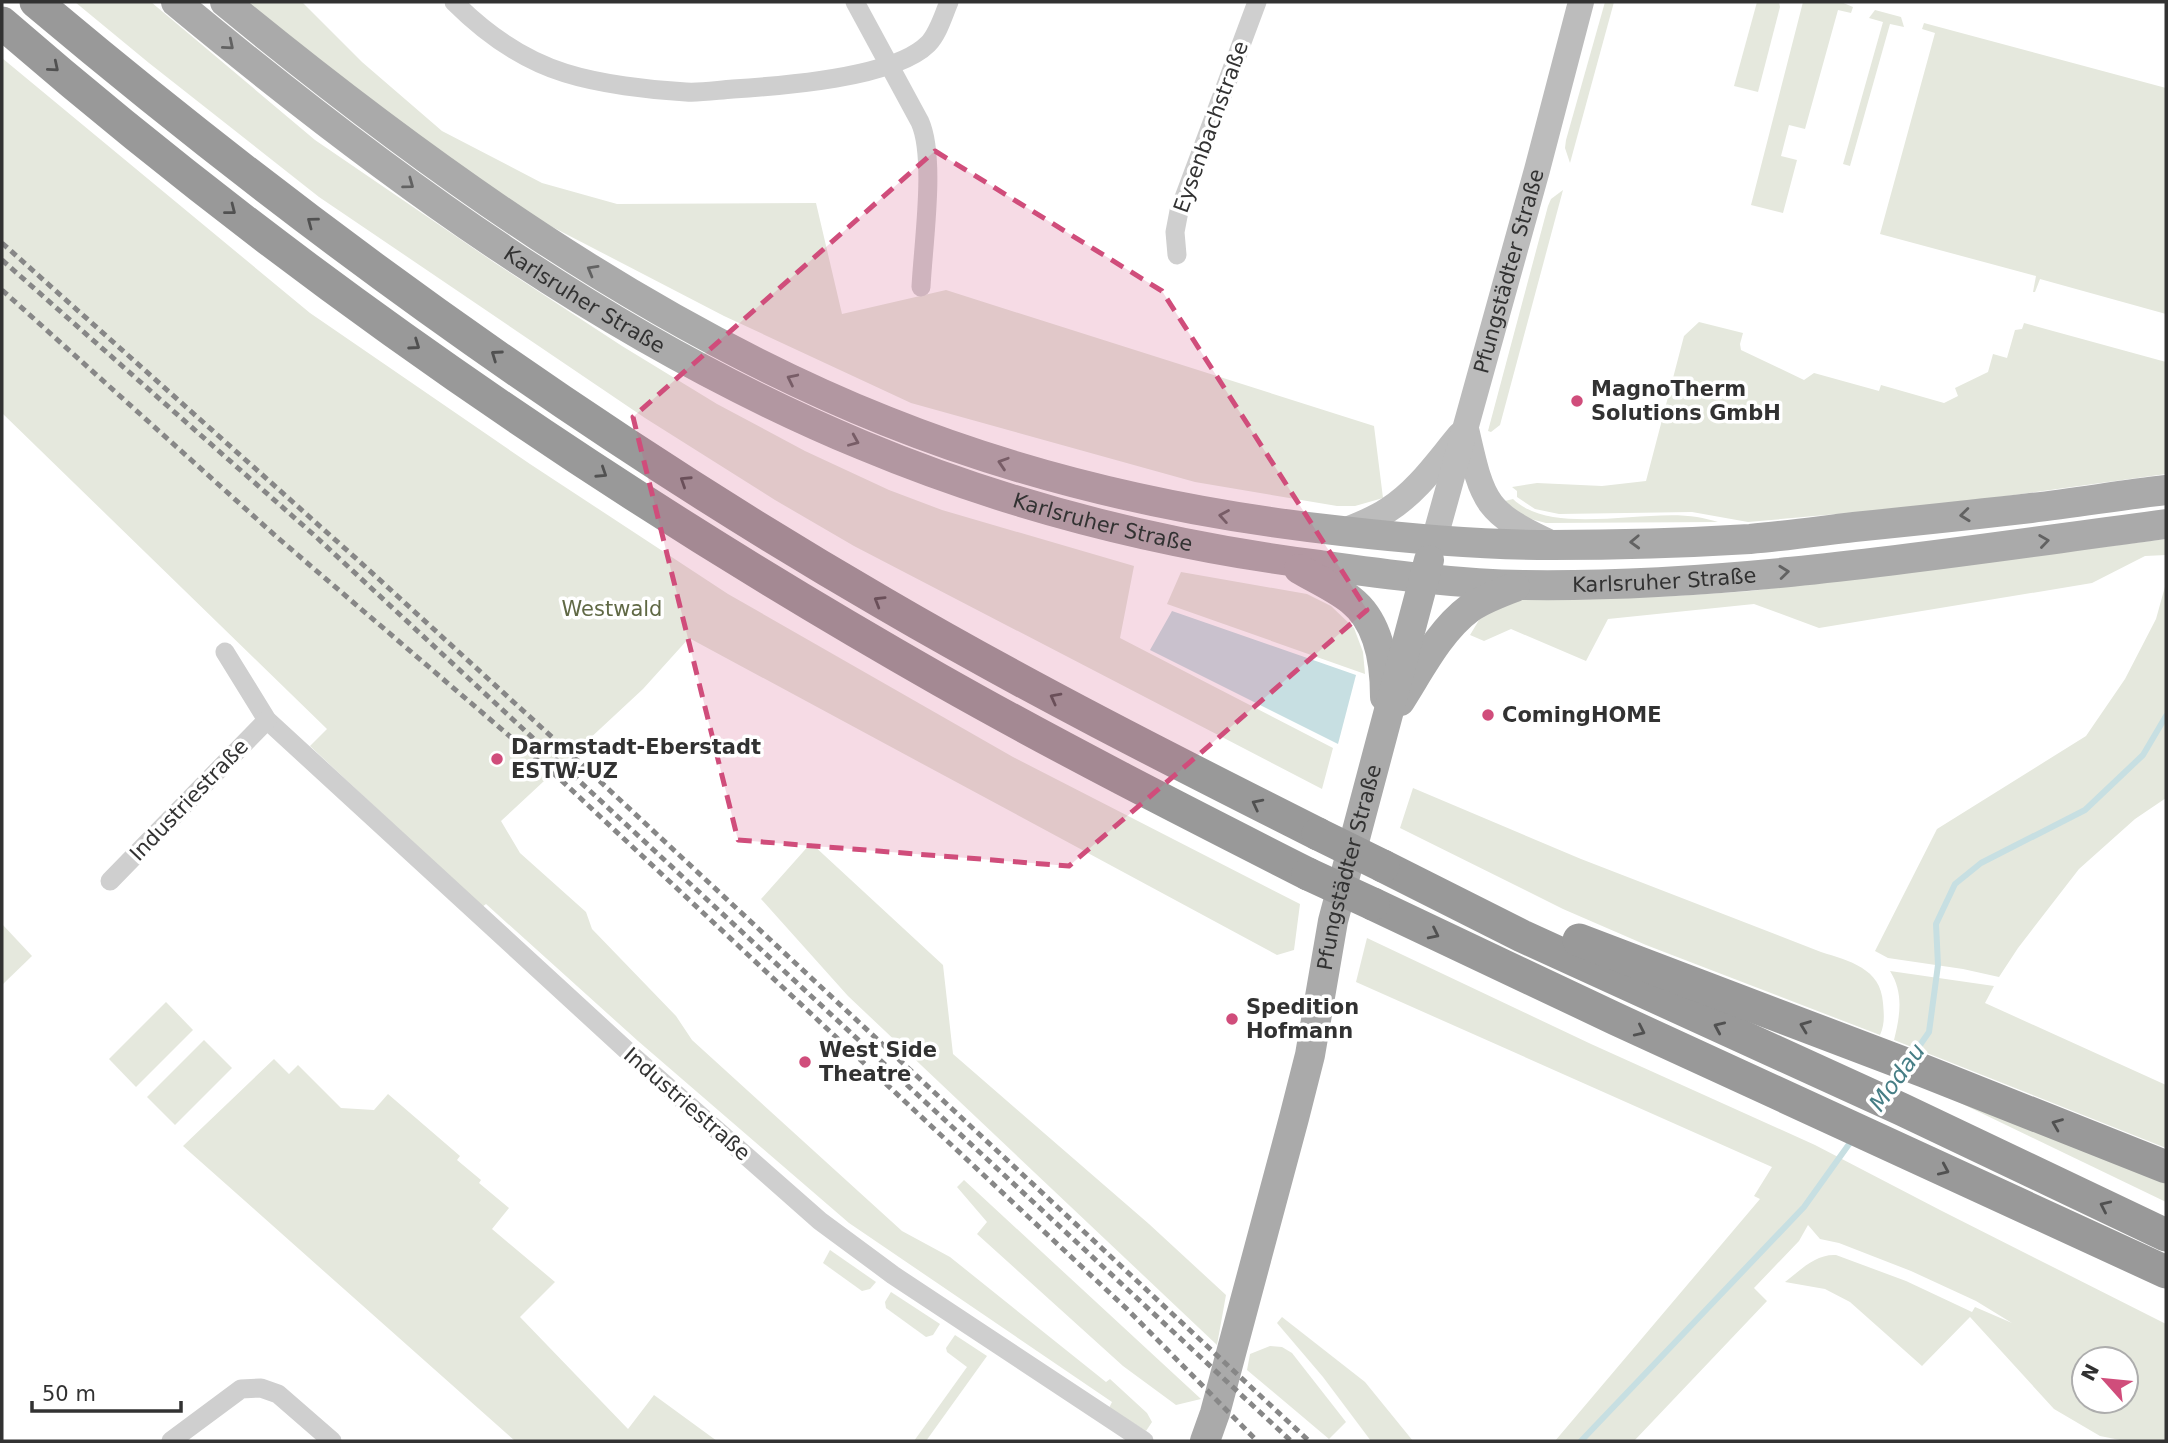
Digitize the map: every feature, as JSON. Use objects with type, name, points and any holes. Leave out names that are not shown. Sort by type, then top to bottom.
[{"type":"highway","points":[[36,2],[250,176],[392,282],[565,403],[732,512],[902,614],[1169,759],[1522,936],[1901,1109],[2166,1236]]},
{"type":"highway","points":[[2,23],[146,143],[302,264],[533,428],[698,536],[943,681],[1131,783],[1308,874],[1828,1118],[2166,1272]]},
{"type":"highway","points":[[1383,866],[1924,1071],[2166,1167]]},
{"type":"main road","name":"Karlsruher Straße","points":[[176,2],[356,146],[463,222],[571,294],[682,358],[747,392],[884,454],[1026,503],[1159,538],[1284,561],[1424,578],[1520,585],[1692,580],[1776,573],[2166,524]]},
{"type":"main road","name":"Karlsruher Straße","points":[[225,2],[379,125],[472,192],[583,265],[712,338],[814,390],[943,443],[1064,482],[1188,510],[1344,531],[1434,541],[1554,545],[1751,539],[2033,508],[2166,490]]},
{"type":"main road","name":"Pfungstädter Straße","points":[[1205,1441],[1310,1055],[1333,921],[1581,2]]},
{"type":"main road","points":[[1344,531],[1386,512],[1400,502],[1430,472],[1466,428]]},
{"type":"main road","points":[[1466,428],[1477,475],[1492,506],[1516,527],[1554,545]]},
{"type":"main road","points":[[1284,561],[1344,595],[1364,613],[1376,636],[1383,666],[1385,726]]},
{"type":"main road","points":[[1385,726],[1440,638],[1463,614],[1484,600],[1520,585]]},
{"type":"street","points":[[454,2],[495,37],[527,57],[565,73],[611,83],[687,92],[781,86],[839,78],[890,64],[915,54],[928,44],[949,2]]},
{"type":"street","points":[[855,2],[890,64],[926,139],[928,162],[920,287]]},
{"type":"street","name":"Eysenbachstraße","points":[[1177,255],[1175,232],[1179,211],[1257,2]]},
{"type":"street","name":"Industriestraße","points":[[225,652],[267,720],[635,1058],[820,1221],[893,1275],[1144,1441]]},
{"type":"street","name":"Industriestraße","points":[[110,881],[267,720]]},
{"type":"street","points":[[171,1441],[241,1389],[261,1388],[278,1394],[332,1441]]},
{"type":"highlighted area","points":[[935,151],[1162,291],[1367,610],[1069,866],[738,840],[633,417]]},
{"type":"green space","points":[[75,2],[151,2],[315,140],[622,346],[717,404],[805,451],[889,490],[942,510],[1134,566],[1120,638],[1333,748],[1322,789],[854,546],[645,418],[319,197]]},
{"type":"green space","points":[[242,2],[302,2],[362,62],[442,131],[542,183],[617,204],[816,203],[842,314],[946,290],[1374,426],[1383,498],[1355,506],[1337,506],[1195,482],[911,403],[724,316],[485,192]]},
{"type":"green space","points":[[1605,2],[1614,2],[1570,163],[1565,148],[1566,140]]},
{"type":"green space","points":[[1757,2],[1779,2],[1780,7],[1758,92],[1734,86]]},
{"type":"green space","points":[[1803,2],[1841,2],[1853,7],[1851,13],[1838,10],[1805,129],[1789,125],[1781,156],[1797,160],[1783,213],[1751,205]]},
{"type":"green space","points":[[1875,10],[1901,17],[1904,27],[1890,24],[1850,166],[1843,164],[1883,22],[1869,18]]},
{"type":"green space","points":[[1924,23],[2166,88],[2166,314],[2040,279],[2033,292],[2036,276],[1880,234],[1935,33],[1922,29]]},
{"type":"green space","name":"Westwald","points":[[2,58],[310,313],[530,464],[728,594],[1013,757],[1300,904],[1294,950],[1277,955],[689,638],[643,689],[501,821],[520,853],[586,912],[592,929],[676,1016],[692,1040],[902,1231],[950,1257],[1106,1382],[1110,1379],[1147,1413],[1152,1422],[1146,1431],[1109,1408],[1112,1402],[849,1223],[638,1041],[486,904],[482,907],[310,746],[327,729],[2,413]]},
{"type":"green space","points":[[1563,190],[1500,425],[1491,432],[1488,431],[1548,206],[1551,199]]},
{"type":"green space","points":[[1699,322],[1743,333],[1741,350],[1804,380],[1814,373],[1879,391],[1881,385],[1944,403],[1958,396],[1955,388],[1988,372],[1993,354],[2007,358],[2015,330],[2022,329],[2024,323],[2166,362],[2166,474],[1949,504],[1748,522],[1692,512],[1559,514],[1535,509],[1517,497],[1517,491],[1512,487],[1537,483],[1602,486],[1646,481],[1684,336]]},
{"type":"green space","points":[[1513,499],[1530,510],[1551,517],[1600,519],[1676,515],[1718,522],[1546,523],[1516,515],[1505,501]]},
{"type":"green space","points":[[2166,539],[2166,555],[2145,556],[2092,583],[1819,628],[1754,604],[1608,619],[1586,661],[1511,629],[1484,641],[1470,635],[1479,620],[1478,614],[1508,600],[1675,596],[1751,591]]},
{"type":"green space","points":[[1181,572],[1307,594],[1331,606],[1354,628],[1363,652],[1365,674],[1167,604]]},
{"type":"green space","points":[[2166,583],[2166,798],[2135,819],[2079,869],[1999,977],[1888,958],[1875,951],[1937,829],[2086,736],[2125,679],[2156,619]]},
{"type":"green space","points":[[1413,788],[1581,859],[1862,968],[1870,974],[1881,991],[1884,1019],[1880,1035],[1646,945],[1563,909],[1400,828]]},
{"type":"green space","points":[[811,843],[943,965],[953,1054],[1149,1224],[1226,1295],[1217,1345],[848,996],[761,899]]},
{"type":"green space","points":[[2,924],[32,956],[2,985]]},
{"type":"green space","points":[[1367,938],[1591,1044],[1815,1145],[2166,1324],[2166,1441],[2125,1441],[2100,1436],[2054,1409],[1970,1317],[1922,1366],[1850,1302],[1825,1289],[1785,1282],[1815,1260],[1836,1255],[1906,1281],[1972,1312],[1975,1307],[2012,1323],[1976,1301],[1911,1271],[1839,1243],[1820,1239],[1808,1225],[1799,1241],[1754,1288],[1767,1301],[1634,1441],[1555,1441],[1760,1199],[1754,1196],[1772,1167],[1356,982]]},
{"type":"green space","points":[[1890,971],[1994,986],[1985,1003],[2166,1085],[2166,1148],[1894,1040],[1900,1005]]},
{"type":"green space","points":[[166,1002],[193,1030],[136,1087],[109,1059]]},
{"type":"green space","points":[[204,1040],[232,1068],[175,1125],[147,1097]]},
{"type":"green space","points":[[274,1059],[289,1074],[298,1065],[341,1108],[374,1110],[388,1094],[460,1156],[457,1160],[509,1208],[492,1229],[555,1282],[520,1317],[628,1429],[654,1395],[717,1441],[515,1441],[183,1146]]},
{"type":"green space","points":[[1919,1083],[2166,1174],[2166,1202]]},
{"type":"green space","points":[[964,1180],[1201,1399],[1176,1405],[1123,1366],[977,1234],[987,1222],[957,1187]]},
{"type":"green space","points":[[830,1250],[876,1282],[870,1289],[862,1291],[823,1263]]},
{"type":"green space","points":[[891,1292],[940,1324],[933,1335],[926,1337],[886,1308],[885,1302]]},
{"type":"green space","points":[[1282,1317],[1365,1382],[1413,1441],[1371,1441],[1323,1377],[1277,1323]]},
{"type":"green space","points":[[955,1335],[987,1356],[926,1441],[914,1441],[967,1367],[947,1352],[946,1348]]},
{"type":"green space","points":[[1270,1346],[1282,1347],[1292,1353],[1346,1422],[1329,1439],[1247,1370],[1250,1354]]},
{"type":"water","points":[[1172,611],[1356,675],[1338,744],[1150,650]]},
{"type":"waterway","name":"Modau","points":[[1913,1055],[1929,1032],[1938,965],[1936,924],[1955,884],[1981,863],[2085,810],[2143,755],[2166,716]]},
{"type":"waterway","name":"Modau","points":[[1887,1092],[1901,1072]]},
{"type":"waterway","name":"Modau","points":[[1581,1441],[1804,1207],[1852,1140]]},
{"type":"railway","points":[[2,243],[359,561],[576,759],[1309,1441]]},
{"type":"railway","points":[[2,260],[314,535],[1291,1441]]},
{"type":"railway","points":[[2,290],[278,538],[561,780],[1128,1310],[1257,1441]]},
{"type":"place","name":"MagnoTherm Solutions GmbH","points":[[1577,401]]},
{"type":"place","name":"ComingHOME","points":[[1488,715]]},
{"type":"place","name":"Darmstadt-Eberstadt ESTW-UZ","points":[[497,759]]},
{"type":"place","name":"Spedition Hofmann","points":[[1232,1019]]},
{"type":"place","name":"West Side Theatre","points":[[805,1062]]}]
